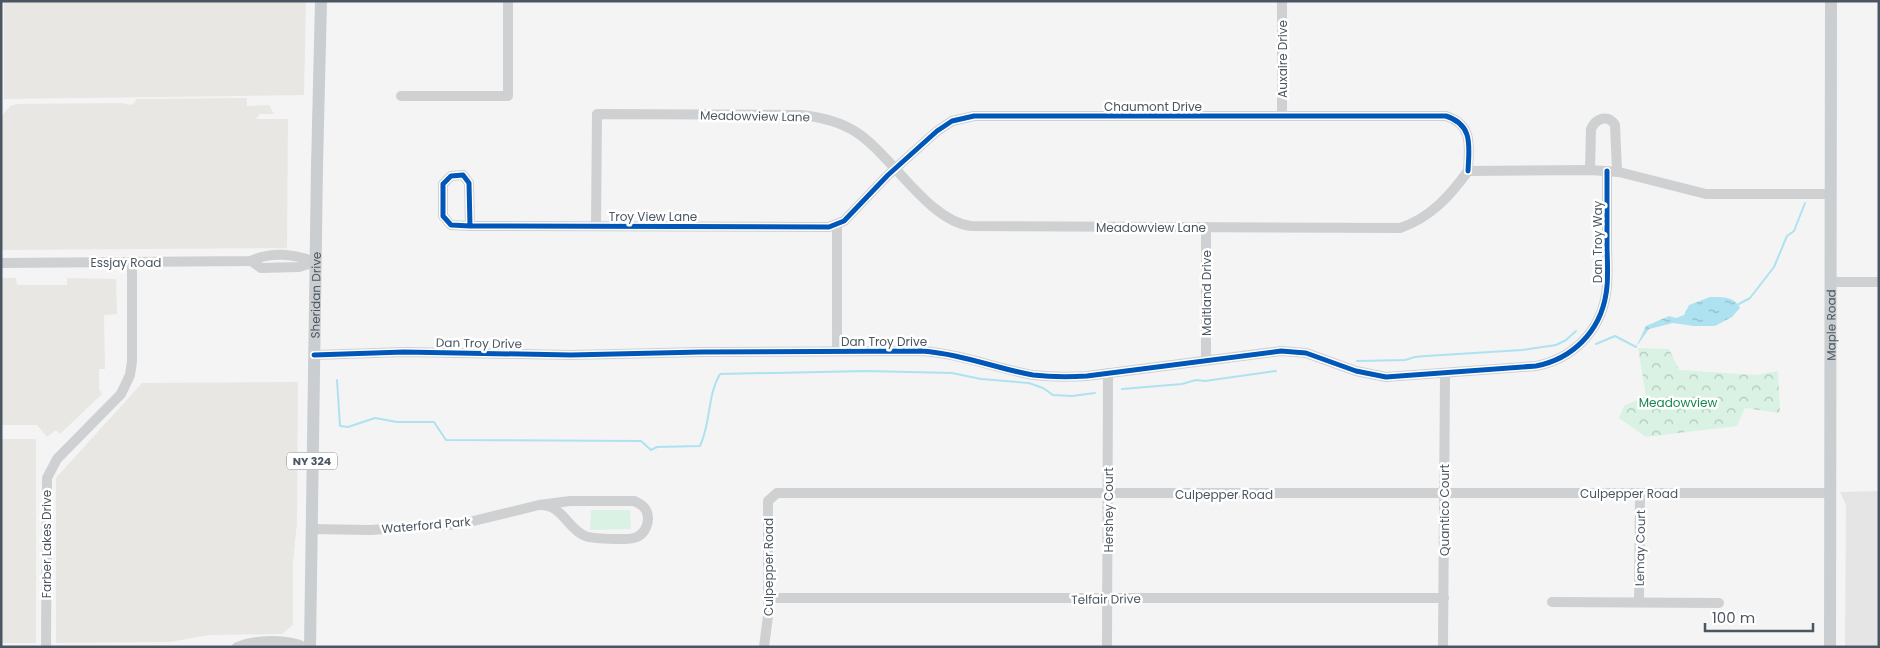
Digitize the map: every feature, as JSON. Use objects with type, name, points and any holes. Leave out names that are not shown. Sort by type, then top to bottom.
[{"type":"main road","name":"Sheridan Drive","points":[[310,647],[315,262],[321,1]]},
{"type":"main road","name":"Maple Road","points":[[1830,647],[1831,1]]},
{"type":"street","points":[[401,96],[508,96],[508,1]]},
{"type":"street","name":"Auxaire Drive","points":[[1282,1],[1282,116]]},
{"type":"street","name":"Meadowview Lane","points":[[596,226],[597,114],[801,115],[814,116],[839,123],[867,140],[927,201],[947,218],[963,225],[1400,228],[1417,221],[1435,209],[1458,185],[1468,171]]},
{"type":"street","name":"Chaumont Drive","points":[[837,225],[844,221],[895,169],[944,125],[958,119],[974,116],[1446,116],[1459,123],[1467,133],[1469,142],[1468,171]]},
{"type":"street","name":"Dan Troy Way","points":[[1445,373],[1547,364],[1567,355],[1583,342],[1597,322],[1606,295],[1616,125],[1612,120],[1600,119],[1591,129],[1590,170]]},
{"type":"street","points":[[1468,171],[1612,171],[1706,194],[1830,194]]},
{"type":"street","name":"Troy View Lane","points":[[470,226],[470,183],[463,175],[451,176],[443,184],[443,216],[451,225],[470,226],[818,227],[837,225]]},
{"type":"street","points":[[837,225],[837,351]]},
{"type":"street","name":"Maitland Drive","points":[[1206,227],[1206,359]]},
{"type":"street","name":"Essjay Road","points":[[1,262],[251,261],[261,256],[297,255],[315,262]]},
{"type":"street","name":"Farber Lakes Drive","points":[[46,647],[47,478],[57,459],[121,394],[127,384],[132,361],[132,262]]},
{"type":"street","points":[[1830,282],[1879,282]]},
{"type":"street","name":"Dan Troy Drive","points":[[314,356],[404,352],[571,355],[701,352],[940,352],[1045,376],[1073,377],[1281,350],[1318,356],[1341,367],[1371,375],[1386,377],[1445,373]]},
{"type":"street","name":"Hershey Court","points":[[1107,647],[1108,373]]},
{"type":"street","name":"Quantico Court","points":[[1443,647],[1445,373]]},
{"type":"street","name":"Culpepper Road","points":[[764,647],[768,616],[768,501],[777,493],[1829,493]]},
{"type":"street","name":"Lemay Court","points":[[1639,602],[1640,493]]},
{"type":"street","name":"Waterford Park","points":[[311,529],[370,530],[461,524],[539,505],[570,501],[634,501],[641,504],[646,510],[648,516],[647,526],[643,533],[635,538],[592,538],[583,535],[561,513],[548,505],[539,505]]},
{"type":"street","name":"Telfair Drive","points":[[768,598],[1444,598]]},
{"type":"street","name":"Lemay Court","points":[[1552,602],[1719,603]]},
{"type":"street","points":[[237,647],[249,642],[295,642],[304,647]]},
{"type":"shaded area","points":[[4,1],[306,1],[304,95],[4,99]]},
{"type":"shaded area","points":[[247,98],[247,106],[269,105],[274,114],[260,114],[256,119],[288,119],[287,248],[1,250],[1,117],[10,106],[17,104],[121,103],[132,105],[137,99]]},
{"type":"shaded area","points":[[1,278],[16,278],[17,285],[67,285],[67,278],[116,279],[117,314],[104,315],[105,369],[99,369],[99,389],[102,394],[60,434],[56,430],[47,437],[37,425],[1,425]]},
{"type":"shaded area","points":[[298,382],[297,523],[293,562],[293,625],[282,634],[209,635],[170,642],[56,643],[56,478],[142,383]]},
{"type":"shaded area","points":[[1,439],[36,439],[36,643],[1,643]]},
{"type":"shaded area","points":[[1879,491],[1879,647],[1845,647],[1846,505],[1840,492]]},
{"type":"green space","name":"Meadowview","points":[[1638,348],[1669,349],[1679,370],[1756,375],[1778,371],[1780,413],[1745,408],[1737,426],[1646,437],[1619,418],[1624,406],[1646,396]]},
{"type":"green space","points":[[591,510],[630,510],[631,529],[590,530]]},
{"type":"water","points":[[1710,297],[1731,299],[1740,308],[1732,317],[1715,326],[1673,323],[1649,329],[1636,347],[1646,326],[1669,316],[1676,318],[1684,315],[1689,305]]},
{"type":"waterway","points":[[1739,304],[1750,298],[1774,267],[1787,236],[1794,231],[1805,203]]},
{"type":"waterway","points":[[1357,361],[1405,360],[1426,356],[1522,350],[1556,345],[1566,340],[1576,331]]},
{"type":"waterway","points":[[1596,344],[1615,336],[1636,347]]},
{"type":"waterway","points":[[337,380],[340,426],[348,427],[375,418],[397,422],[434,422],[446,440],[641,441],[651,450],[657,447],[700,446],[706,428],[713,391],[720,374],[866,371],[952,373],[981,379],[1029,383],[1043,388],[1053,395],[1072,396],[1095,393]]},
{"type":"waterway","points":[[1122,389],[1182,384],[1196,380],[1205,381],[1276,371]]},
{"type":"cycle path","points":[[470,226],[469,183],[463,175],[451,176],[443,184],[443,216],[451,225],[470,226],[829,227],[844,221],[888,175],[937,131],[952,121],[974,116],[1446,116],[1455,120],[1466,131],[1469,145],[1468,171]]},
{"type":"cycle path","points":[[314,355],[404,352],[571,355],[701,352],[922,351],[964,358],[1033,375],[1060,377],[1087,376],[1281,351],[1306,353],[1356,371],[1386,377],[1536,366],[1561,357],[1582,342],[1591,332],[1603,308],[1608,276],[1607,171]]}]
